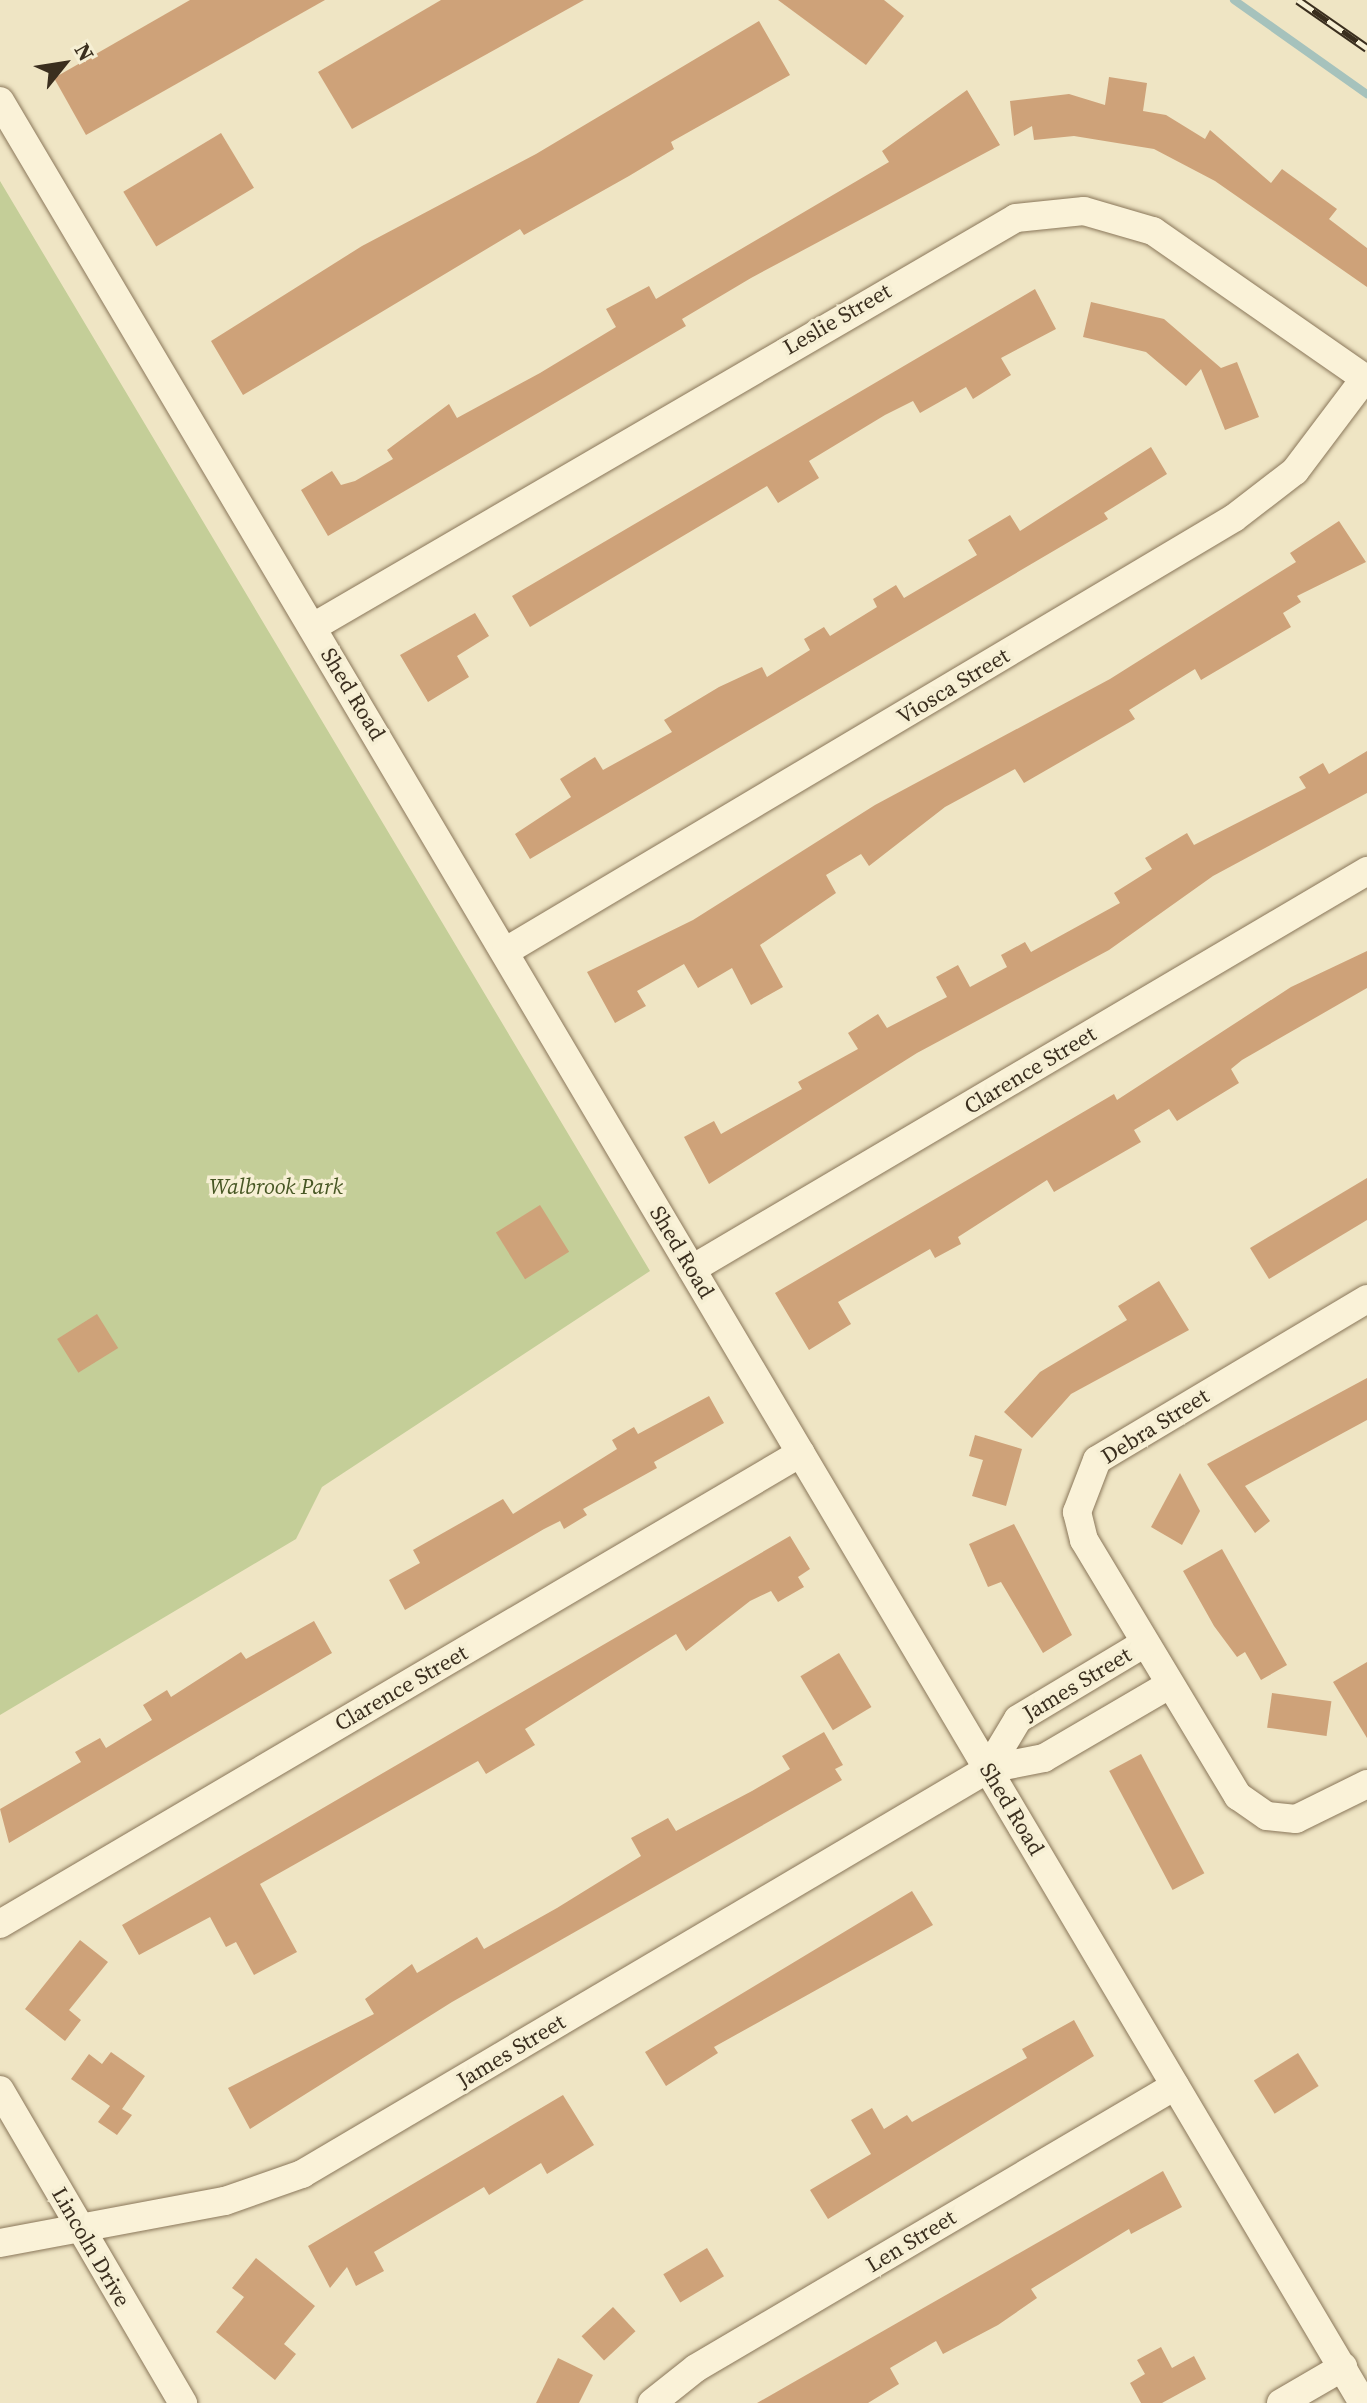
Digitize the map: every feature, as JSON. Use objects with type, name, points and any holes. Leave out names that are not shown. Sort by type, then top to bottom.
[{"type":"street","name":"Shed Road","points":[[0,101],[1363,2403]]},
{"type":"street","name":"Leslie Street","points":[[313,627],[1016,218],[1084,211],[1153,231],[1366,379]]},
{"type":"street","name":"Viosca Street","points":[[506,951],[1234,518],[1295,471],[1366,379]]},
{"type":"street","name":"Clarence Street","points":[[692,1269],[1367,871]]},
{"type":"street","name":"Debra Street","points":[[1157,1664],[1079,1525],[1088,1471],[1111,1450],[1367,1299]]},
{"type":"street","name":"Clarence Street","points":[[0,1924],[801,1453]]},
{"type":"street","name":"James Street","points":[[988,1769],[1018,1719],[1157,1664]]},
{"type":"street","name":"James Street","points":[[0,2243],[225,2201],[302,2174],[988,1769],[1044,1758],[1157,1664]]},
{"type":"street","points":[[1157,1664],[1231,1787],[1267,1816],[1309,1816],[1367,1784]]},
{"type":"street","name":"Len Street","points":[[652,2403],[696,2368],[1175,2086]]},
{"type":"street","name":"Lincoln Drive","points":[[0,2090],[183,2403]]},
{"type":"street","points":[[1281,2403],[1343,2367]]},
{"type":"green space","name":"Walbrook Park","points":[[0,181],[650,1271],[322,1487],[296,1539],[0,1715]]},
{"type":"building","points":[[190,0],[325,0],[86,135],[54,78]]},
{"type":"building","points":[[441,0],[584,0],[352,129],[318,72]]},
{"type":"building","points":[[778,0],[884,0],[904,16],[866,65]]},
{"type":"building","points":[[759,21],[790,75],[671,142],[674,149],[629,176],[524,235],[520,229],[243,395],[211,341],[362,246],[536,154]]},
{"type":"building","points":[[1109,77],[1147,83],[1143,111],[1166,115],[1205,139],[1210,130],[1271,183],[1282,169],[1337,209],[1329,219],[1367,248],[1367,287],[1215,181],[1154,149],[1074,136],[1034,140],[1032,126],[1014,136],[1010,101],[1069,94],[1105,105]]},
{"type":"building","points":[[967,90],[1000,145],[751,278],[682,319],[686,326],[328,536],[301,490],[332,471],[341,485],[355,481],[393,459],[387,450],[449,404],[457,418],[540,373],[616,327],[606,309],[649,286],[656,299],[889,162],[882,151]]},
{"type":"building","points":[[221,133],[254,188],[156,247],[123,192]]},
{"type":"building","points":[[1035,289],[1056,329],[1001,358],[1011,375],[973,399],[966,387],[920,413],[913,401],[885,415],[809,461],[819,478],[778,503],[767,486],[530,627],[512,596]]},
{"type":"building","points":[[1091,302],[1164,319],[1221,368],[1237,362],[1259,417],[1225,430],[1201,369],[1186,386],[1146,352],[1083,337]]},
{"type":"building","points":[[1151,447],[1167,474],[1104,513],[1108,519],[530,859],[515,834],[571,797],[560,779],[595,757],[603,770],[672,732],[664,720],[719,687],[762,667],[767,677],[810,650],[804,639],[824,627],[830,636],[877,607],[873,599],[896,585],[904,598],[977,555],[968,540],[1010,515],[1020,531]]},
{"type":"building","points":[[1339,521],[1366,562],[1297,596],[1301,602],[1283,613],[1291,627],[1201,680],[1195,669],[1129,710],[1135,719],[1024,783],[1015,769],[945,807],[869,866],[861,854],[826,875],[836,893],[760,945],[783,987],[751,1005],[732,968],[698,988],[684,964],[637,991],[646,1006],[615,1023],[587,972],[693,920],[875,805],[1110,679],[1296,562],[1290,553]]},
{"type":"building","points":[[475,613],[489,636],[457,656],[469,677],[428,702],[400,655]]},
{"type":"building","points":[[1367,751],[1367,793],[1213,876],[1109,950],[917,1053],[709,1184],[684,1137],[714,1121],[721,1134],[802,1089],[798,1082],[858,1049],[848,1033],[878,1014],[887,1028],[947,997],[936,977],[958,965],[970,987],[1007,967],[1001,955],[1025,942],[1031,952],[1120,903],[1114,893],[1152,869],[1145,858],[1187,833],[1194,845],[1306,788],[1299,777],[1323,763],[1329,774]]},
{"type":"building","points":[[1367,951],[1367,988],[1242,1060],[1231,1069],[1239,1083],[1177,1121],[1169,1109],[1134,1130],[1141,1142],[1054,1192],[1047,1180],[958,1237],[961,1244],[935,1258],[930,1249],[838,1302],[851,1324],[809,1350],[775,1293],[1114,1094],[1117,1100],[1291,987]]},
{"type":"building","points":[[1367,1178],[1367,1220],[1269,1279],[1250,1248]]},
{"type":"building","points":[[540,1205],[569,1252],[525,1279],[496,1233]]},
{"type":"building","points":[[1159,1281],[1189,1330],[1071,1394],[1032,1438],[1004,1412],[1040,1372],[1127,1320],[1118,1306]]},
{"type":"building","points":[[97,1314],[118,1348],[78,1373],[57,1339]]},
{"type":"building","points":[[1367,1378],[1367,1420],[1245,1486],[1270,1521],[1255,1533],[1207,1464]]},
{"type":"building","points":[[709,1396],[724,1423],[654,1462],[657,1468],[583,1509],[587,1515],[564,1529],[560,1521],[544,1529],[405,1610],[389,1580],[420,1563],[413,1550],[503,1499],[513,1514],[617,1449],[612,1440],[634,1427],[638,1434]]},
{"type":"building","points":[[975,1435],[1022,1449],[1006,1506],[972,1496],[983,1460],[969,1456]]},
{"type":"building","points":[[1180,1473],[1200,1511],[1182,1545],[1151,1527]]},
{"type":"building","points":[[1014,1524],[1072,1635],[1043,1653],[1001,1582],[988,1587],[969,1544]]},
{"type":"building","points":[[790,1536],[810,1569],[798,1577],[804,1587],[778,1602],[771,1591],[750,1601],[686,1651],[676,1634],[525,1729],[535,1745],[486,1774],[478,1761],[260,1884],[297,1952],[254,1975],[236,1942],[226,1947],[210,1917],[139,1955],[122,1925]]},
{"type":"building","points":[[1222,1549],[1287,1665],[1261,1680],[1245,1652],[1237,1657],[1214,1626],[1183,1571]]},
{"type":"building","points":[[314,1621],[332,1653],[9,1843],[0,1809],[81,1762],[75,1752],[100,1738],[106,1748],[152,1720],[143,1705],[167,1690],[171,1697],[241,1652],[246,1659]]},
{"type":"building","points":[[839,1653],[871,1707],[833,1730],[800,1676]]},
{"type":"building","points":[[1367,1662],[1367,1738],[1333,1682]]},
{"type":"building","points":[[1272,1693],[1331,1701],[1327,1736],[1267,1728]]},
{"type":"building","points":[[824,1732],[843,1765],[835,1769],[842,1780],[452,2002],[250,2129],[228,2088],[374,2014],[365,1999],[412,1964],[417,1973],[477,1937],[484,1949],[641,1856],[631,1838],[668,1818],[676,1831],[790,1769],[782,1756]]},
{"type":"building","points":[[1141,1754],[1204,1873],[1173,1890],[1109,1771]]},
{"type":"building","points":[[912,1891],[933,1925],[714,2047],[718,2053],[666,2086],[645,2052]]},
{"type":"building","points":[[80,1940],[108,1962],[69,2010],[81,2020],[65,2041],[25,2009]]},
{"type":"building","points":[[1074,2020],[1094,2056],[828,2219],[810,2190],[871,2154],[851,2120],[872,2108],[884,2129],[907,2115],[912,2122],[1027,2058],[1022,2049]]},
{"type":"building","points":[[111,2052],[145,2076],[122,2109],[132,2115],[117,2135],[98,2122],[110,2106],[71,2079],[89,2054],[102,2064]]},
{"type":"building","points":[[1298,2053],[1319,2086],[1275,2114],[1254,2081]]},
{"type":"building","points":[[563,2095],[594,2145],[547,2174],[541,2163],[489,2195],[484,2187],[374,2252],[384,2271],[356,2286],[347,2267],[330,2288],[308,2246]]},
{"type":"building","points":[[1163,2171],[1182,2207],[1131,2234],[1129,2229],[1031,2289],[1037,2298],[998,2325],[943,2354],[936,2341],[890,2368],[899,2384],[868,2403],[757,2403]]},
{"type":"building","points":[[707,2248],[724,2276],[680,2303],[663,2274]]},
{"type":"building","points":[[256,2258],[315,2306],[284,2344],[296,2354],[275,2380],[216,2332],[244,2297],[232,2288]]},
{"type":"building","points":[[613,2307],[636,2331],[604,2360],[582,2336]]},
{"type":"building","points":[[1161,2347],[1172,2368],[1194,2356],[1206,2379],[1162,2403],[1141,2403],[1130,2383],[1145,2374],[1137,2360]]},
{"type":"building","points":[[558,2358],[593,2375],[579,2403],[536,2403]]},
{"type":"waterway","points":[[1234,0],[1367,94]]},
{"type":"railway","points":[[1298,0],[1367,48]]}]
